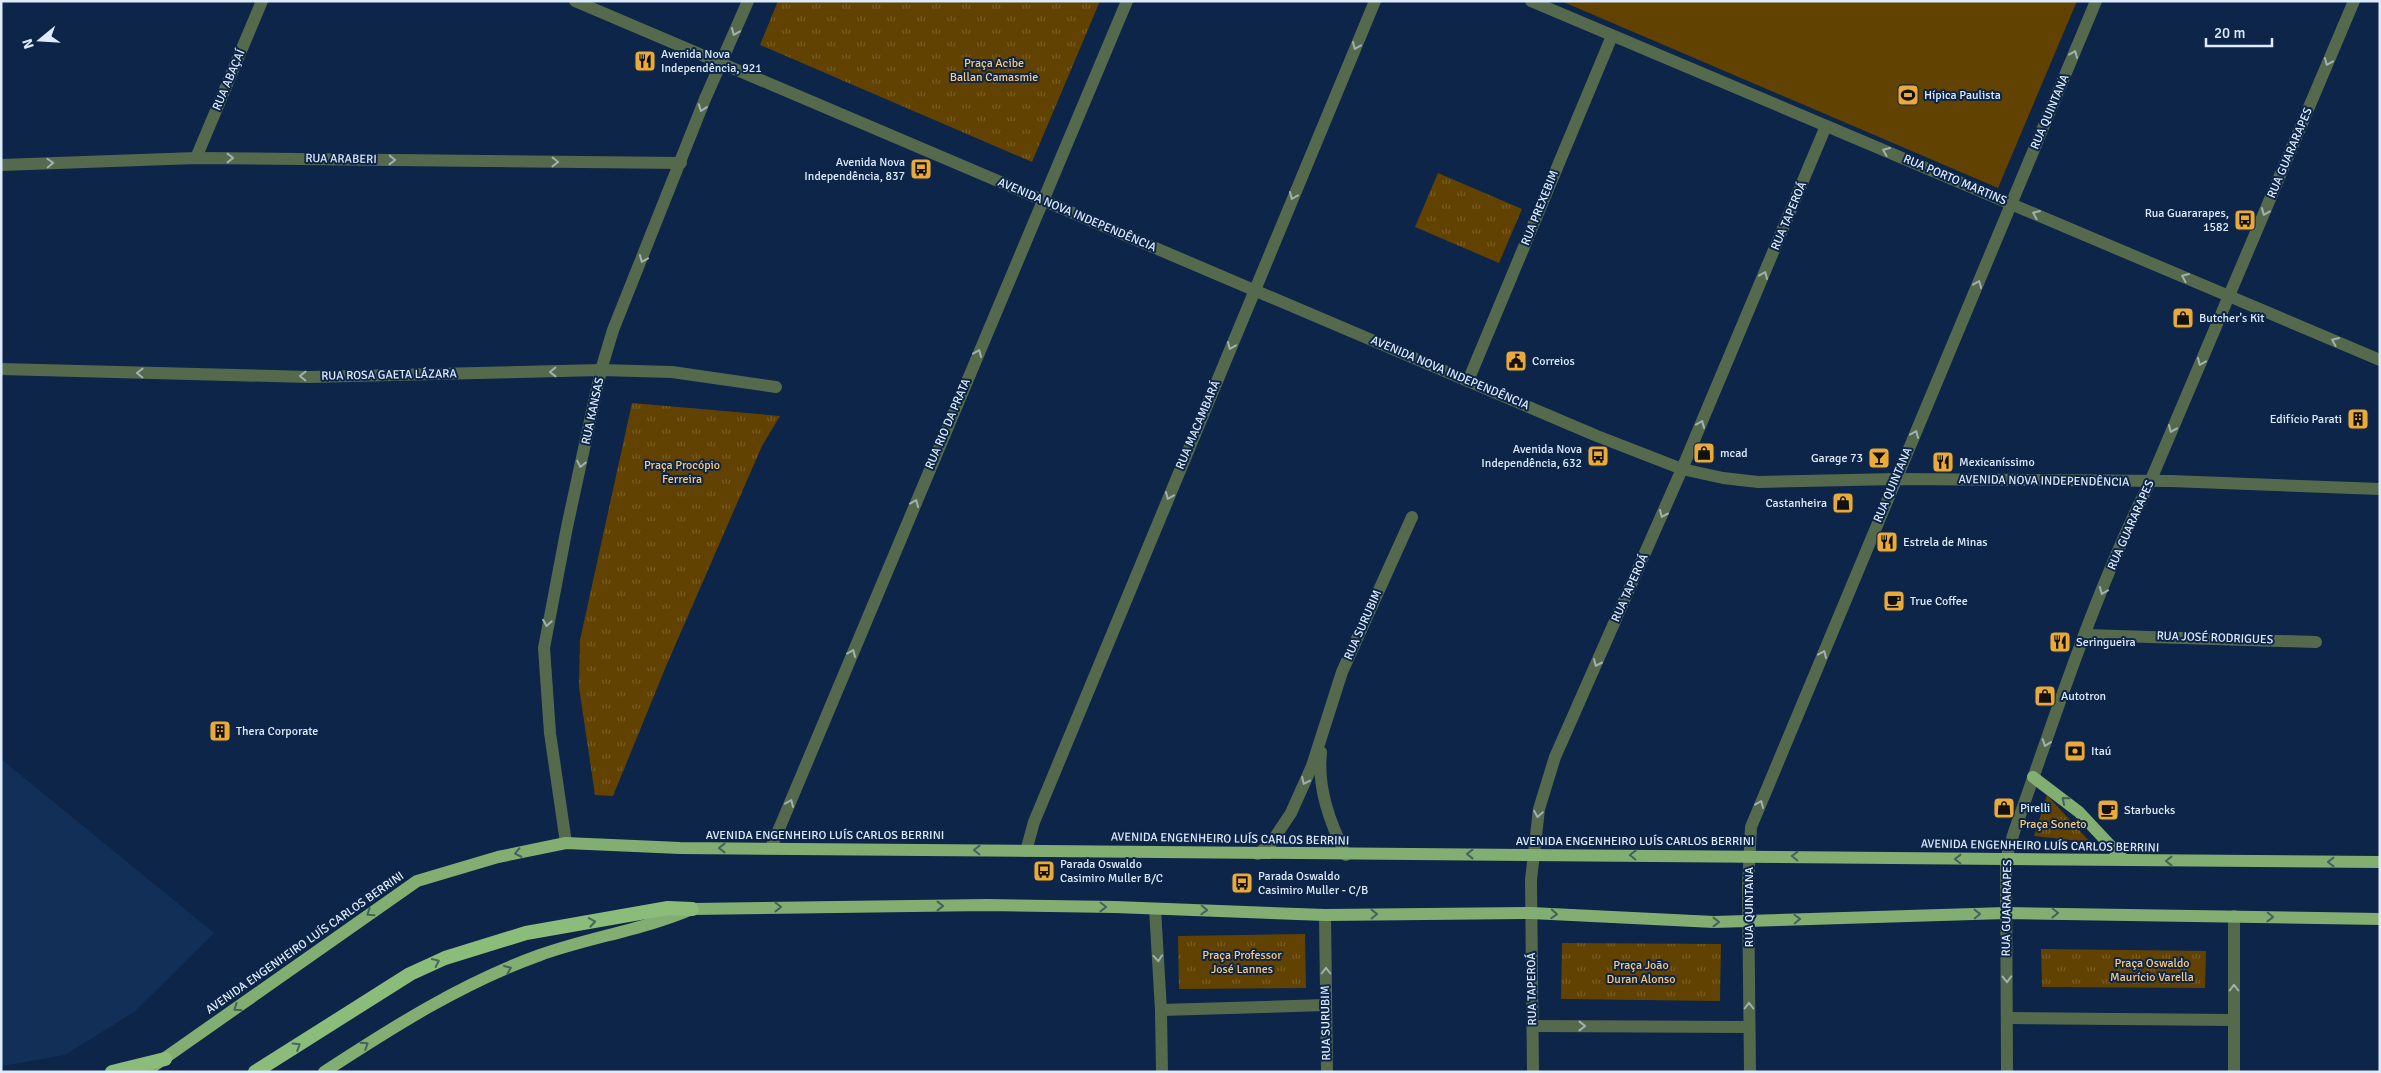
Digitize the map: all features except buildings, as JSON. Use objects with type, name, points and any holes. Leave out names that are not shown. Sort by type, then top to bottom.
[{"type":"highway","points":[[255,1072],[410,974],[445,958],[526,933],[668,908],[692,909]]},
{"type":"highway","points":[[112,1072],[165,1059]]},
{"type":"main road","points":[[2034,777],[2079,812],[2124,860]]},
{"type":"main road","name":"AVENIDA ENGENHEIRO LUÍS CARLOS BERRINI","points":[[145,1072],[417,881],[498,857],[566,843],[680,848],[1346,855],[1534,854],[2380,862]]},
{"type":"main road","points":[[324,1072],[390,1029],[456,991],[541,955],[670,918],[692,909],[987,905],[1325,915],[1531,913],[1714,922],[2006,913],[2380,920]]},
{"type":"street","name":"RUA ABAÇAÍ","points":[[196,158],[262,1]]},
{"type":"street","name":"AVENIDA NOVA INDEPENDÊNCIA","points":[[575,1],[1042,201],[1682,469],[1723,478],[1758,482],[1896,479],[2150,482],[2380,489]]},
{"type":"street","name":"RUA KANSAS","points":[[566,843],[550,733],[544,648],[551,601],[601,370],[613,330],[682,163],[706,98],[748,1]]},
{"type":"street","name":"RUA RIO DA PRATA","points":[[771,848],[1127,1]]},
{"type":"street","name":"RUA MACAMBARÁ","points":[[1026,851],[1034,822],[1375,1]]},
{"type":"street","name":"RUA PORTO MARTINS","points":[[1530,1],[2380,360]]},
{"type":"street","name":"RUA QUINTANA","points":[[1750,1072],[1748,856],[1751,827],[2096,1]]},
{"type":"street","name":"RUA GUARARAPES","points":[[2008,1072],[2006,859],[2085,635],[2134,514],[2150,482],[2354,1]]},
{"type":"street","name":"RUA PREXEBIM","points":[[1468,381],[1612,36]]},
{"type":"street","name":"RUA TAPEROÁ","points":[[1533,1072],[1531,880],[1538,810],[1555,757],[1682,469],[1826,126]]},
{"type":"street","name":"RUA ARABERI","points":[[1,164],[196,158],[682,163]]},
{"type":"street","name":"RUA ROSA GAETA LÁZARA","points":[[1,369],[309,377],[601,370],[672,372],[776,387]]},
{"type":"street","name":"RUA SURUBIM","points":[[1258,854],[1271,843],[1291,813],[1322,736],[1342,672],[1412,516]]},
{"type":"street","name":"RUA JOSÉ RODRIGUES","points":[[2085,635],[2316,642]]},
{"type":"street","name":"RUA SURUBIM","points":[[1322,736],[1320,770],[1323,797],[1334,831],[1346,855]]},
{"type":"street","points":[[1156,909],[1162,1072]]},
{"type":"street","name":"RUA SURUBIM","points":[[1325,915],[1327,1072]]},
{"type":"street","points":[[2234,916],[2234,1072]]},
{"type":"street","points":[[1161,1010],[1326,1006]]},
{"type":"street","points":[[2007,1018],[2234,1020]]},
{"type":"street","points":[[1533,1026],[1749,1027]]},
{"type":"shaded area","points":[[1,759],[214,933],[134,1012],[65,1055],[2,1066]]},
{"type":"green space","name":"Praça Acibe Ballan Camasmie","points":[[778,1],[1100,1],[1032,162],[760,45]]},
{"type":"green space","name":"Hípica Paulista","points":[[1561,1],[2077,1],[1998,188]]},
{"type":"green space","points":[[1438,173],[1522,209],[1499,263],[1415,227]]},
{"type":"green space","name":"Praça Procópio Ferreira","points":[[632,403],[780,416],[762,446],[667,664],[613,796],[595,795],[579,687],[580,640]]},
{"type":"green space","name":"Praça Soneto","points":[[2047,795],[2090,842],[2034,836]]},
{"type":"green space","name":"Praça Professor José Lannes","points":[[1305,934],[1306,988],[1179,989],[1178,936]]},
{"type":"green space","name":"Praça João Duran Alonso","points":[[1562,943],[1721,944],[1720,1001],[1561,999]]},
{"type":"green space","name":"Praça Oswaldo Maurício Varella","points":[[2041,949],[2206,951],[2205,988],[2042,987]]},
{"type":"place","name":"Avenida Nova Independência, 921","points":[[645,61]]},
{"type":"place","name":"Hípica Paulista","points":[[1908,95]]},
{"type":"place","name":"Avenida Nova Independência, 837","points":[[921,169]]},
{"type":"place","name":"Rua Guararapes, 1582","points":[[2245,220]]},
{"type":"place","name":"Butcher's Kit","points":[[2183,318]]},
{"type":"place","name":"Correios","points":[[1516,361]]},
{"type":"place","name":"Edifício Parati","points":[[2358,419]]},
{"type":"place","name":"mcad","points":[[1704,453]]},
{"type":"place","name":"Avenida Nova Independência, 632","points":[[1598,456]]},
{"type":"place","name":"Garage 73","points":[[1879,458]]},
{"type":"place","name":"Mexicaníssimo","points":[[1943,462]]},
{"type":"place","name":"Castanheira","points":[[1843,503]]},
{"type":"place","name":"Estrela de Minas","points":[[1887,542]]},
{"type":"place","name":"True Coffee","points":[[1894,601]]},
{"type":"place","name":"Seringueira","points":[[2060,642]]},
{"type":"place","name":"Autotron","points":[[2045,696]]},
{"type":"place","name":"Thera Corporate","points":[[220,731]]},
{"type":"place","name":"Itaú","points":[[2075,751]]},
{"type":"place","name":"Pirelli","points":[[2004,808]]},
{"type":"place","name":"Starbucks","points":[[2108,810]]},
{"type":"place","name":"Parada Oswaldo Casimiro Muller B/C","points":[[1044,871]]},
{"type":"place","name":"Parada Oswaldo Casimiro Muller - C/B","points":[[1242,883]]}]
